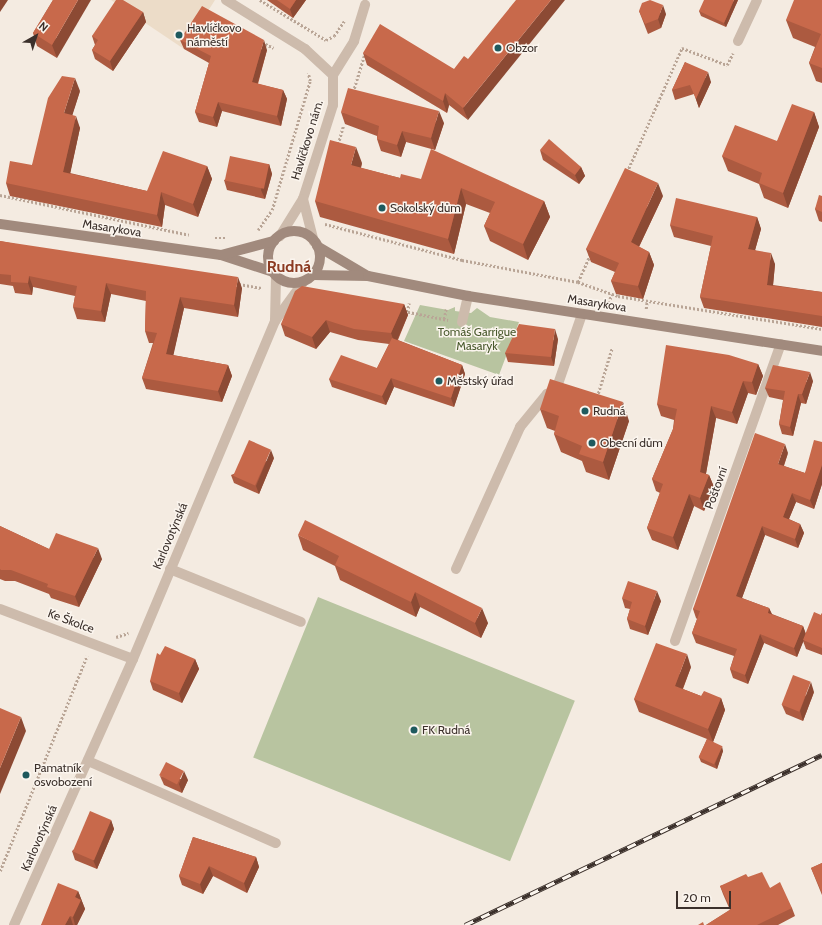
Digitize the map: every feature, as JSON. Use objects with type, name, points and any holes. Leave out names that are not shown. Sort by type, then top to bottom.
[{"type":"main road","name":"Masarykova","points":[[0,224],[221,254]]},
{"type":"main road","points":[[221,254],[298,232],[368,276]]},
{"type":"main road","points":[[274,274],[268,256],[277,238]]},
{"type":"main road","points":[[221,254],[274,274],[289,282],[304,281],[313,275],[319,261],[315,244]]},
{"type":"main road","points":[[313,275],[368,276]]},
{"type":"main road","name":"Masarykova","points":[[368,276],[468,296],[822,351]]},
{"type":"street","points":[[738,41],[757,0]]},
{"type":"street","points":[[233,2],[305,49],[333,75],[354,42],[365,5]]},
{"type":"street","name":"Havlíčkovo nám.","points":[[277,238],[303,199],[333,105],[333,75]]},
{"type":"street","points":[[303,199],[315,244]]},
{"type":"street","points":[[274,274],[275,321]]},
{"type":"street","points":[[275,321],[304,281]]},
{"type":"street","points":[[462,322],[468,296]]},
{"type":"street","points":[[456,569],[520,427],[547,394],[556,390],[582,314]]},
{"type":"street","name":"Karlovotýnská","points":[[14,925],[133,659],[275,321]]},
{"type":"street","name":"Poštovní","points":[[675,641],[781,344]]},
{"type":"street","points":[[170,569],[301,622]]},
{"type":"street","name":"Ke Školce","points":[[0,608],[133,659]]},
{"type":"street","points":[[88,761],[276,843]]},
{"type":"path","points":[[260,0],[326,40],[365,5]]},
{"type":"path","points":[[254,38],[280,51]]},
{"type":"path","points":[[623,180],[682,48],[727,65],[738,41]]},
{"type":"path","points":[[352,96],[364,52]]},
{"type":"path","points":[[256,232],[272,210],[310,81],[304,67]]},
{"type":"path","points":[[337,148],[345,118]]},
{"type":"path","points":[[0,195],[191,235]]},
{"type":"path","points":[[322,224],[462,260],[578,282],[611,294],[822,329]]},
{"type":"path","points":[[215,238],[232,238]]},
{"type":"path","points":[[578,282],[591,253]]},
{"type":"path","points":[[232,283],[265,289]]},
{"type":"path","points":[[609,303],[611,294]]},
{"type":"path","points":[[646,309],[647,301]]},
{"type":"path","points":[[407,312],[409,303]]},
{"type":"path","points":[[401,310],[462,322]]},
{"type":"path","points":[[444,319],[446,310]]},
{"type":"path","points":[[596,399],[612,348]]},
{"type":"path","points":[[0,871],[93,643]]},
{"type":"green space","name":"Tomáš Garrigue Masaryk","points":[[420,305],[448,310],[455,307],[455,311],[471,313],[477,308],[490,317],[519,322],[499,375],[404,341]]},
{"type":"green space","name":"FK Rudná","points":[[318,597],[575,701],[510,861],[253,757]]},
{"type":"shaded area","name":"Havlíčkovo náměstí","points":[[111,0],[215,0],[184,49]]},
{"type":"building","points":[[53,0],[78,0],[52,45],[33,33]]},
{"type":"building","points":[[116,0],[123,0],[143,12],[110,61],[92,50],[98,40],[92,36]]},
{"type":"building","points":[[277,0],[296,0],[290,9]]},
{"type":"building","points":[[516,0],[551,0],[463,108],[445,93],[443,101],[363,53],[380,24],[454,69],[464,56],[468,59]]},
{"type":"building","points":[[650,0],[663,5],[658,19],[645,24],[639,11],[642,3]]},
{"type":"building","points":[[704,0],[734,0],[724,23],[699,11]]},
{"type":"building","points":[[794,0],[822,0],[822,68],[809,63],[821,34],[786,20]]},
{"type":"building","points":[[202,6],[264,40],[252,82],[283,90],[277,116],[218,102],[213,117],[195,112],[211,56],[180,40]]},
{"type":"building","points":[[685,62],[708,72],[696,99],[690,85],[672,90]]},
{"type":"building","points":[[62,76],[75,78],[64,113],[76,116],[63,172],[147,191],[163,151],[207,166],[193,204],[161,192],[157,215],[6,183],[10,161],[32,165],[48,98]]},
{"type":"building","points":[[348,88],[439,111],[431,138],[402,131],[397,145],[377,139],[379,126],[341,112]]},
{"type":"building","points":[[792,104],[814,112],[783,193],[759,183],[762,173],[722,156],[735,125],[777,141]]},
{"type":"building","points":[[549,139],[581,167],[575,175],[540,150]]},
{"type":"building","points":[[330,140],[356,147],[351,165],[400,178],[401,174],[421,179],[431,149],[544,201],[523,244],[484,226],[495,202],[461,188],[448,239],[315,201]]},
{"type":"building","points":[[230,156],[269,164],[264,189],[225,180]]},
{"type":"building","points":[[625,168],[658,183],[631,242],[649,252],[638,286],[611,281],[619,263],[586,249]]},
{"type":"building","points":[[819,195],[822,196],[822,212],[815,209]]},
{"type":"building","points":[[676,198],[757,217],[748,249],[771,253],[767,285],[822,292],[822,316],[700,297],[713,236],[670,225]]},
{"type":"building","points":[[0,241],[238,277],[234,305],[180,297],[166,354],[228,365],[218,391],[142,378],[157,333],[145,331],[146,291],[106,283],[101,311],[73,307],[77,286],[29,276],[28,283],[11,282],[11,275],[0,274]]},
{"type":"building","points":[[302,286],[404,304],[391,333],[354,329],[326,320],[312,337],[281,324],[295,291]]},
{"type":"building","points":[[519,324],[555,329],[551,357],[505,353]]},
{"type":"building","points":[[392,338],[462,365],[451,398],[391,378],[382,396],[329,379],[341,355],[377,368]]},
{"type":"building","points":[[666,345],[729,355],[758,364],[752,382],[743,381],[732,412],[711,406],[700,472],[709,475],[700,498],[689,494],[673,537],[647,528],[663,484],[652,479],[673,429],[677,409],[657,404]]},
{"type":"building","points":[[773,365],[810,372],[802,394],[798,394],[790,427],[779,424],[785,391],[765,388]]},
{"type":"building","name":"Obecní dům","points":[[550,379],[623,402],[603,462],[579,454],[582,446],[554,434],[559,416],[540,409]]},
{"type":"building","points":[[755,433],[785,444],[778,464],[805,473],[814,440],[822,442],[822,465],[810,500],[792,493],[783,517],[800,524],[795,539],[762,526],[736,596],[769,608],[768,613],[803,626],[794,648],[760,634],[745,675],[730,669],[737,649],[692,633],[700,611],[693,609]]},
{"type":"building","points":[[249,440],[271,450],[255,485],[233,476]]},
{"type":"building","points":[[305,520],[482,608],[475,623],[415,592],[411,602],[335,565],[339,556],[298,535]]},
{"type":"building","points":[[0,526],[49,549],[56,533],[98,548],[75,596],[47,587],[48,584],[11,570],[1,570]]},
{"type":"building","points":[[628,581],[657,591],[645,626],[627,619],[632,602],[622,598]]},
{"type":"building","points":[[814,612],[821,615],[822,613],[822,648],[803,640]]},
{"type":"building","points":[[656,643],[687,654],[675,686],[701,696],[704,691],[721,698],[708,729],[634,699]]},
{"type":"building","points":[[165,646],[195,659],[179,693],[150,681],[157,653],[160,655]]},
{"type":"building","points":[[793,675],[811,682],[799,712],[782,705]]},
{"type":"building","points":[[0,708],[21,717],[0,768]]},
{"type":"building","points":[[707,739],[722,746],[714,764],[699,757]]},
{"type":"building","points":[[166,762],[184,771],[177,784],[159,775]]},
{"type":"building","points":[[90,811],[111,820],[94,860],[73,852]]},
{"type":"building","points":[[193,837],[256,857],[244,883],[209,866],[200,884],[179,876]]},
{"type":"building","points":[[822,863],[822,893],[811,868]]},
{"type":"building","points":[[762,872],[770,888],[780,882],[792,908],[757,925],[706,925],[731,909],[720,886],[746,874],[748,877]]},
{"type":"building","points":[[58,883],[78,891],[75,897],[81,900],[73,917],[70,916],[65,925],[41,925]]},
{"type":"railway","points":[[465,925],[822,755]]},
{"type":"place","name":"Havlíčkovo náměstí","points":[[179,35]]},
{"type":"place","name":"Obzor","points":[[498,48]]},
{"type":"place","name":"Sokolský dům","points":[[382,208]]},
{"type":"place","name":"Městský úřad","points":[[439,381]]},
{"type":"place","name":"Rudná","points":[[585,411]]},
{"type":"place","name":"Obecní dům","points":[[592,443]]},
{"type":"place","name":"FK Rudná","points":[[414,730]]},
{"type":"place","name":"Pamatník osvobození","points":[[26,775]]},
{"type":"district","name":"Rudná","points":[[289,267]]}]
